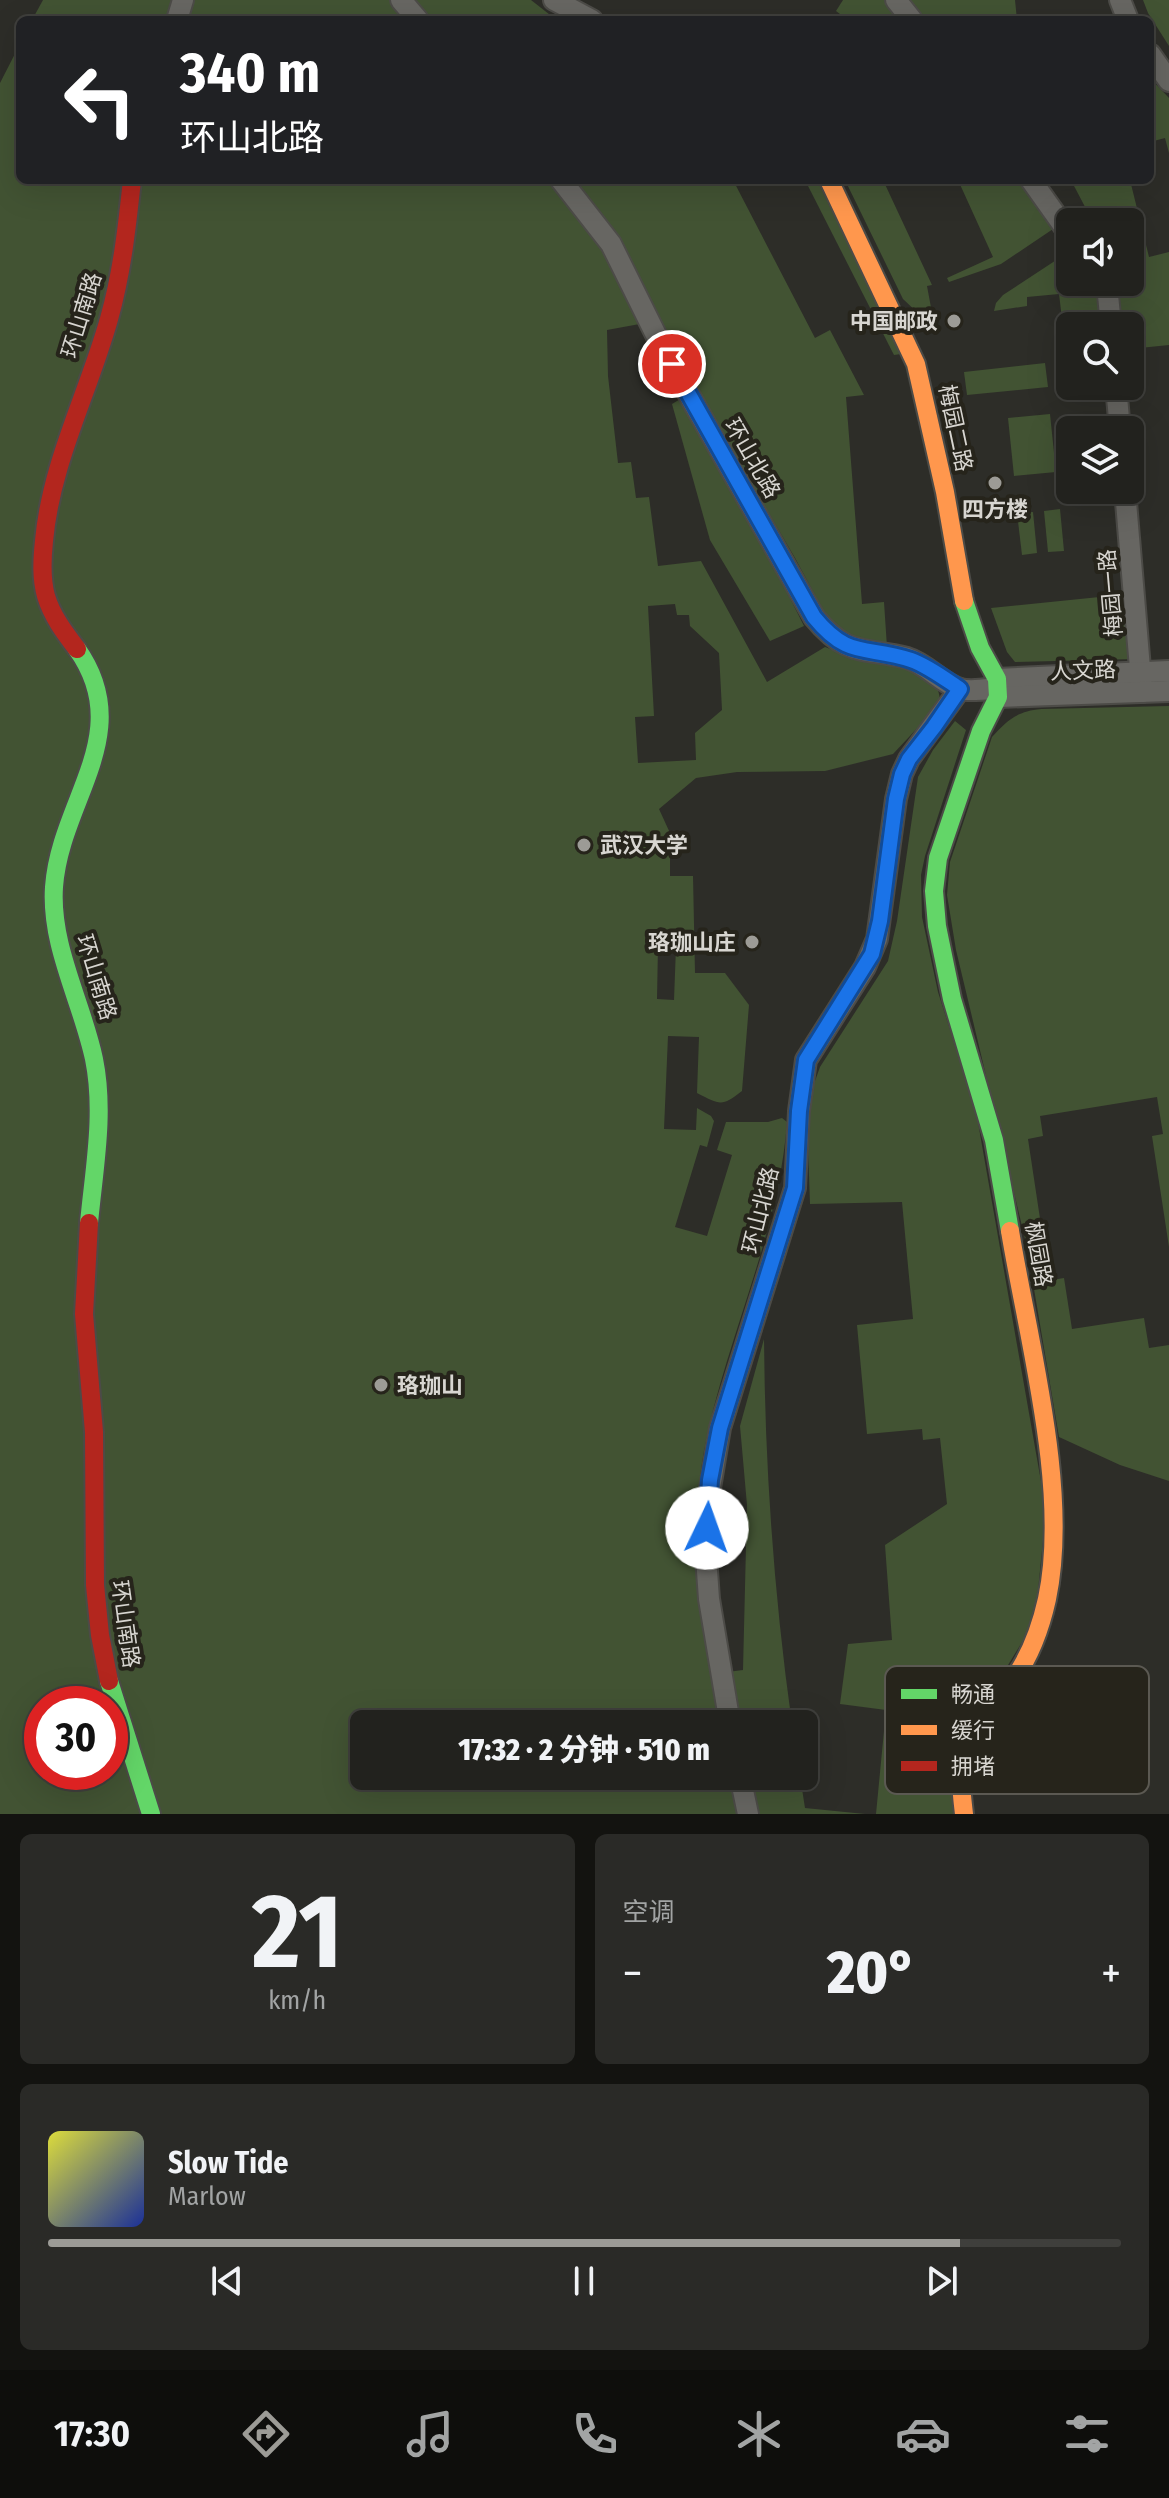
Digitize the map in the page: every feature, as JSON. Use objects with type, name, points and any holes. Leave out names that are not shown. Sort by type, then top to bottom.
[{"type":"street","points":[[401,0],[415,16]]},
{"type":"street","points":[[554,0],[584,16]]},
{"type":"street","points":[[896,0],[909,16]]},
{"type":"street","points":[[1154,60],[1169,81]]},
{"type":"street","name":"环山南路","points":[[132,184],[126,239],[115,293],[103,338],[64,444],[45,523],[42,556],[47,599],[55,618],[88,662],[101,706],[97,744],[56,866],[55,913],[64,959],[91,1038],[99,1088],[84,1317],[93,1413],[96,1602],[108,1675],[151,1814]]},
{"type":"street","name":"环山北路","points":[[564,184],[611,244],[661,345],[814,617],[839,643],[853,649],[907,658],[960,689],[909,759],[902,774],[880,921],[872,954],[806,1060],[799,1111],[795,1188],[717,1441],[708,1500],[706,1557],[709,1599],[728,1710]]},
{"type":"street","name":"梅园二路","points":[[831,184],[922,381],[962,594],[997,688]]},
{"type":"street","points":[[1034,184],[1056,215]]},
{"type":"street","name":"梅园一路","points":[[1126,504],[1141,682]]},
{"type":"street","points":[[1141,682],[1169,671]]},
{"type":"street","name":"人文路","points":[[997,688],[1141,682],[1169,691]]},
{"type":"street","points":[[960,689],[997,688]]},
{"type":"street","name":"枫园路","points":[[997,688],[942,841],[933,877],[933,896],[938,936],[994,1141],[1045,1435],[1053,1508],[1053,1552],[1045,1605],[1031,1650],[1023,1666]]},
{"type":"street","points":[[743,1790],[748,1814]]},
{"type":"street","name":"枫园路","points":[[961,1794],[964,1814]]},
{"type":"green space","points":[[43,0],[531,0],[551,16],[34,16]]},
{"type":"green space","points":[[843,0],[889,0],[903,16],[843,16],[836,11]]},
{"type":"green space","points":[[903,0],[1015,0],[1017,16],[917,16]]},
{"type":"green space","points":[[1143,0],[1169,0],[1169,46],[1154,22],[1154,16],[1148,13]]},
{"type":"green space","name":"武汉大学","points":[[16,52],[16,184],[735,184],[815,338],[830,330],[864,395],[846,397],[862,604],[884,602],[887,647],[839,630],[824,612],[656,321],[607,330],[608,376],[618,463],[631,462],[636,498],[649,497],[658,566],[701,561],[767,682],[825,647],[860,660],[897,665],[922,673],[938,691],[940,704],[893,754],[825,771],[737,772],[696,778],[659,809],[670,833],[670,876],[693,876],[695,973],[725,973],[749,1005],[742,1091],[725,1102],[716,1102],[697,1093],[699,1037],[668,1036],[664,1129],[696,1130],[697,1108],[714,1121],[707,1147],[700,1145],[675,1227],[707,1236],[732,1155],[717,1150],[726,1122],[768,1122],[782,1118],[787,1122],[774,1205],[713,1410],[704,1451],[697,1535],[700,1590],[711,1674],[743,1670],[747,1505],[740,1426],[764,1339],[772,1532],[790,1710],[350,1710],[350,1790],[802,1790],[805,1808],[865,1814],[0,1814],[0,83]],"holes":[[[675,604],[677,615],[689,615],[690,626],[719,653],[722,710],[695,733],[696,760],[638,763],[635,717],[654,716],[648,606]],[[658,946],[676,947],[674,1000],[657,999]]]},
{"type":"green space","points":[[1154,82],[1169,98],[1169,153],[1165,138],[1154,141]]},
{"type":"green space","points":[[807,184],[819,184],[901,354],[894,355]]},
{"type":"green space","points":[[847,184],[885,184],[932,285],[927,286],[935,329],[903,299]]},
{"type":"green space","points":[[960,184],[1024,184],[1056,227],[1001,264],[949,282],[947,278],[993,257]]},
{"type":"green space","points":[[1073,184],[1131,184],[1137,208],[1086,208]]},
{"type":"green space","points":[[1144,237],[1149,257],[1169,252],[1169,345],[1144,348],[1144,312],[1115,312],[1113,296],[1144,296]]},
{"type":"green space","points":[[1056,260],[1056,294],[1027,297],[1027,306],[994,311],[1003,295]]},
{"type":"green space","points":[[1059,296],[1100,296],[1102,312],[1061,312]]},
{"type":"green space","points":[[1045,363],[1048,387],[967,395],[964,372]]},
{"type":"green space","points":[[682,398],[746,510],[804,626],[770,641],[710,540],[672,404]]},
{"type":"green space","points":[[1050,414],[1056,472],[1014,476],[1008,418]]},
{"type":"green space","points":[[1060,509],[1064,551],[1048,552],[1044,511]]},
{"type":"green space","points":[[1033,512],[1037,553],[1022,555],[1017,513]]},
{"type":"green space","points":[[1129,594],[1135,659],[1015,662],[1007,652],[991,608]]},
{"type":"green space","points":[[1169,706],[1169,1247],[1152,1136],[1163,1134],[1157,1097],[1040,1116],[1043,1136],[1028,1139],[1044,1245],[1027,1247],[956,950],[947,895],[950,862],[992,737],[1008,721],[1019,714],[1041,709]]},
{"type":"green space","points":[[955,721],[966,730],[925,856],[921,875],[922,917],[938,992],[976,1111],[1046,1510],[1035,1621],[1007,1666],[885,1666],[885,1710],[840,1704],[848,1644],[892,1640],[885,1545],[947,1504],[940,1438],[923,1440],[922,1429],[867,1434],[857,1325],[913,1319],[902,1202],[810,1204],[807,1119],[810,1095],[820,1067],[888,961],[897,921],[918,777]]},
{"type":"green space","points":[[1064,1278],[1072,1329],[1144,1318],[1149,1348],[1169,1345],[1169,1481],[1120,1465],[1059,1437],[1033,1283]]},
{"type":"green space","points":[[885,1720],[885,1794],[961,1794],[957,1814],[876,1814]]},
{"type":"traffic: fast","points":[[964,601],[980,648],[997,679],[998,697],[981,731],[938,858],[934,891],[937,926],[952,999],[994,1140],[1010,1231]]},
{"type":"traffic: fast","points":[[77,649],[93,680],[100,710],[98,739],[59,855],[54,909],[62,952],[89,1038],[97,1079],[98,1141],[89,1223]]},
{"type":"traffic: fast","points":[[109,1681],[151,1814]]},
{"type":"traffic: slow","points":[[831,184],[916,364],[945,492],[964,601]]},
{"type":"traffic: slow","points":[[1010,1231],[1044,1415],[1053,1511],[1053,1557],[1047,1599],[1031,1649],[1022,1666]]},
{"type":"traffic: slow","points":[[962,1794],[964,1814]]},
{"type":"traffic: jam","points":[[77,649],[55,617],[46,596],[42,569],[44,541],[62,456],[114,302],[132,184]]},
{"type":"traffic: jam","points":[[89,1223],[84,1314],[94,1432],[95,1585],[109,1681]]},
{"type":"place","name":"中国邮政","points":[[954,321]]},
{"type":"place","name":"四方楼","points":[[995,483]]},
{"type":"place","name":"武汉大学","points":[[584,845]]},
{"type":"place","name":"珞珈山庄","points":[[752,942]]},
{"type":"place","name":"珞珈山","points":[[381,1385]]},
{"type":"route","points":[[672,364],[814,617],[828,634],[853,649],[920,663],[960,689],[909,759],[902,774],[877,939],[872,954],[806,1060],[799,1111],[795,1188],[720,1428],[710,1480],[707,1528]]}]
